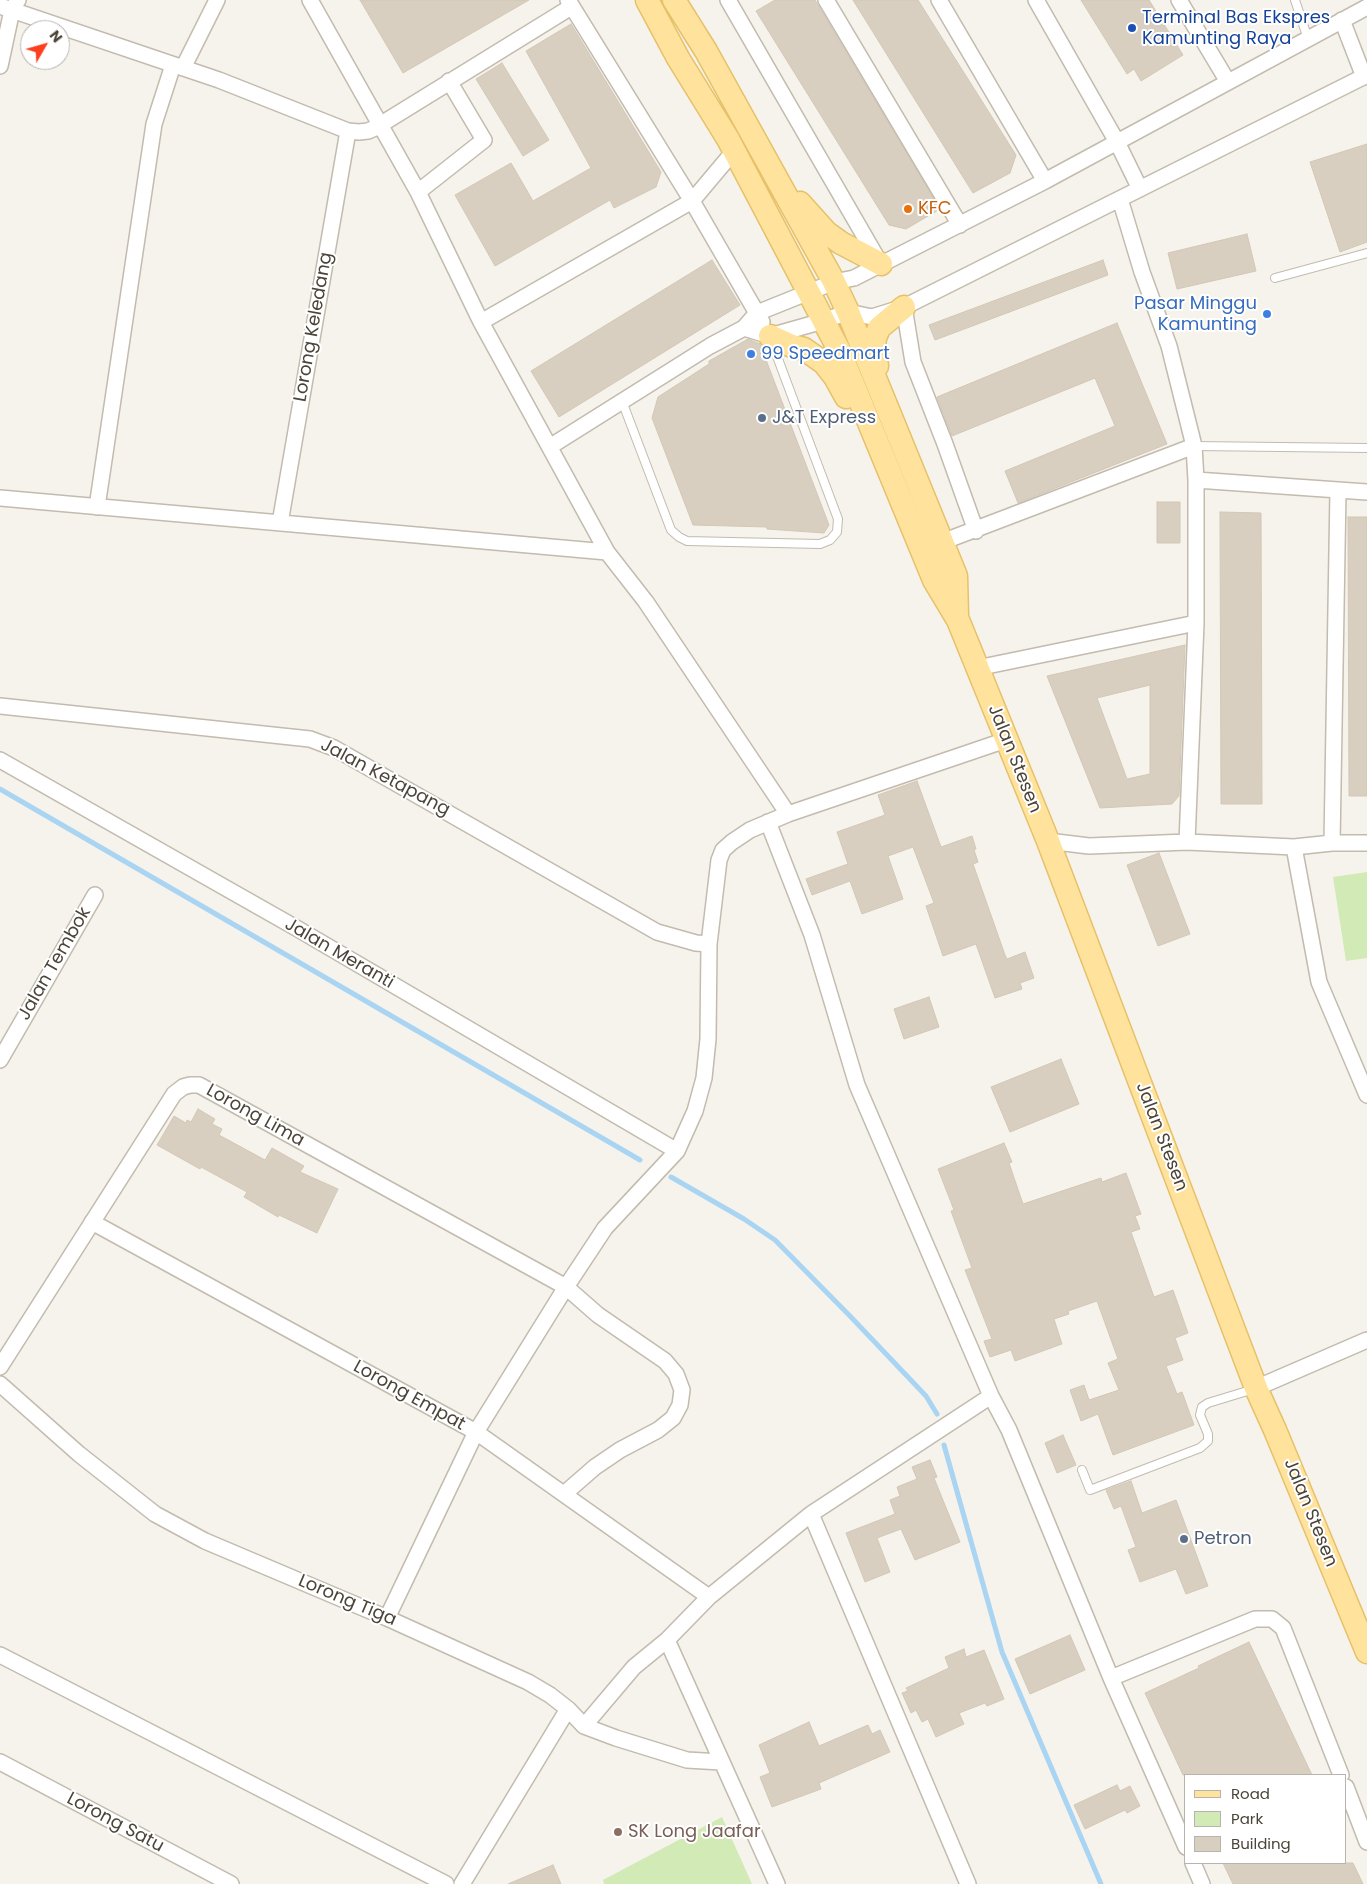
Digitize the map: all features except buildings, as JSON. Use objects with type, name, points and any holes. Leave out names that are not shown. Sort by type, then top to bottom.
[{"type":"main road","points":[[647,0],[678,58],[734,152],[839,350],[934,580],[958,620]]},
{"type":"main road","points":[[674,0],[706,51],[834,282],[848,312],[956,576],[958,620]]},
{"type":"main road","points":[[736,106],[804,208],[827,233],[841,243],[881,264]]},
{"type":"main road","points":[[880,388],[874,347],[875,338],[879,328],[904,307]]},
{"type":"main road","points":[[770,336],[804,349],[824,363],[835,377],[895,488]]},
{"type":"main road","name":"Jalan Stesen","points":[[958,620],[1048,841],[1256,1388],[1367,1652]]},
{"type":"street","points":[[97,507],[154,124],[178,66],[217,0]]},
{"type":"street","points":[[310,0],[418,192],[481,322],[551,446],[607,552],[646,602],[788,814]]},
{"type":"street","points":[[728,0],[881,264]]},
{"type":"street","points":[[826,0],[960,225]]},
{"type":"street","points":[[939,0],[1045,181]]},
{"type":"street","points":[[1036,0],[1117,142],[1140,189]]},
{"type":"street","points":[[1179,0],[1228,82]]},
{"type":"street","points":[[0,66],[10,5],[178,66],[348,131],[368,131],[570,3],[692,201],[770,336]]},
{"type":"street","points":[[551,446],[710,346],[744,328],[757,313],[834,282],[854,278],[960,225],[1367,7]]},
{"type":"street","points":[[744,328],[770,336],[848,312],[872,317],[904,307],[1365,76],[1342,20]]},
{"type":"street","points":[[418,192],[484,140],[449,81]]},
{"type":"street","name":"Lorong Keledang","points":[[280,522],[348,131]]},
{"type":"street","points":[[481,322],[692,201],[734,152]]},
{"type":"street","points":[[1120,199],[1142,272],[1169,346],[1194,446],[1196,480],[1196,623],[1187,842]]},
{"type":"street","points":[[904,307],[913,362],[976,531]]},
{"type":"street","points":[[942,542],[976,531],[1194,446]]},
{"type":"street","points":[[1196,480],[1367,492]]},
{"type":"street","points":[[1332,843],[1338,491]]},
{"type":"street","points":[[0,498],[607,552]]},
{"type":"street","points":[[977,668],[1196,623]]},
{"type":"street","name":"Jalan Ketapang","points":[[0,706],[310,739],[334,748],[658,932],[696,943],[709,944]]},
{"type":"street","points":[[387,1618],[476,1432],[605,1228],[677,1151],[695,1111],[704,1078],[708,1039],[709,944],[723,850],[750,830],[788,814],[1006,740]]},
{"type":"street","name":"Jalan Meranti","points":[[0,760],[298,929],[677,1151]]},
{"type":"street","points":[[768,822],[812,935],[857,1085],[990,1396],[1010,1430],[1112,1678],[1184,1841]]},
{"type":"street","points":[[1048,841],[1089,846],[1187,842],[1294,847],[1332,843],[1367,843]]},
{"type":"street","points":[[1294,847],[1319,982],[1367,1095]]},
{"type":"street","name":"Jalan Tembok","points":[[0,1060],[95,895]]},
{"type":"street","name":"Lorong Lima","points":[[0,1367],[174,1094],[182,1087],[199,1085],[566,1288],[598,1315],[665,1361],[676,1374],[682,1390],[680,1405],[673,1418],[658,1430],[620,1450],[595,1467],[564,1494]]},
{"type":"street","name":"Lorong Empat","points":[[92,1222],[476,1432],[709,1597]]},
{"type":"street","points":[[1256,1388],[1367,1340]]},
{"type":"street","name":"Lorong Tiga","points":[[0,1384],[80,1454],[155,1514],[205,1541],[387,1618],[528,1682],[550,1694],[584,1726],[687,1760],[721,1762]]},
{"type":"street","points":[[584,1726],[634,1667],[667,1640],[709,1597],[811,1514],[990,1396]]},
{"type":"street","points":[[811,1514],[968,1884]]},
{"type":"street","points":[[1112,1678],[1255,1619],[1272,1620],[1284,1628],[1341,1774]]},
{"type":"street","points":[[667,1640],[777,1884]]},
{"type":"street","points":[[0,1655],[446,1884]]},
{"type":"street","points":[[462,1884],[568,1709]]},
{"type":"street","name":"Lorong Satu","points":[[0,1762],[231,1884]]},
{"type":"street","points":[[1347,1790],[1367,1842]]},
{"type":"street","points":[[1193,1864],[1202,1884]]},
{"type":"lane","points":[[1294,0],[1308,39]]},
{"type":"lane","points":[[1275,278],[1367,253]]},
{"type":"lane","points":[[622,402],[671,530],[679,537],[687,541],[820,544],[830,540],[837,532],[838,519],[770,336]]},
{"type":"lane","points":[[1194,446],[1367,448]]},
{"type":"lane","points":[[1082,1470],[1090,1490],[1200,1448],[1208,1441],[1208,1434],[1200,1415],[1202,1407],[1208,1403],[1256,1388]]},
{"type":"green space","points":[[1367,872],[1367,958],[1346,961],[1333,877]]},
{"type":"green space","points":[[722,1817],[752,1884],[604,1884],[603,1880]]},
{"type":"waterway","points":[[0,789],[640,1160]]},
{"type":"waterway","points":[[671,1177],[744,1219],[775,1240],[926,1396],[937,1414]]},
{"type":"waterway","points":[[944,1445],[1002,1652],[1101,1884]]},
{"type":"place","name":"Terminal Bas Ekspres Kamunting Raya","points":[[1132,28]]},
{"type":"place","name":"KFC","points":[[908,209]]},
{"type":"place","name":"Pasar Minggu Kamunting","points":[[1267,314]]},
{"type":"place","name":"99 Speedmart","points":[[751,354]]},
{"type":"place","name":"J&T Express","points":[[762,418]]},
{"type":"place","name":"Petron","points":[[1184,1539]]},
{"type":"place","name":"SK Long Jaafar","points":[[618,1832]]}]
